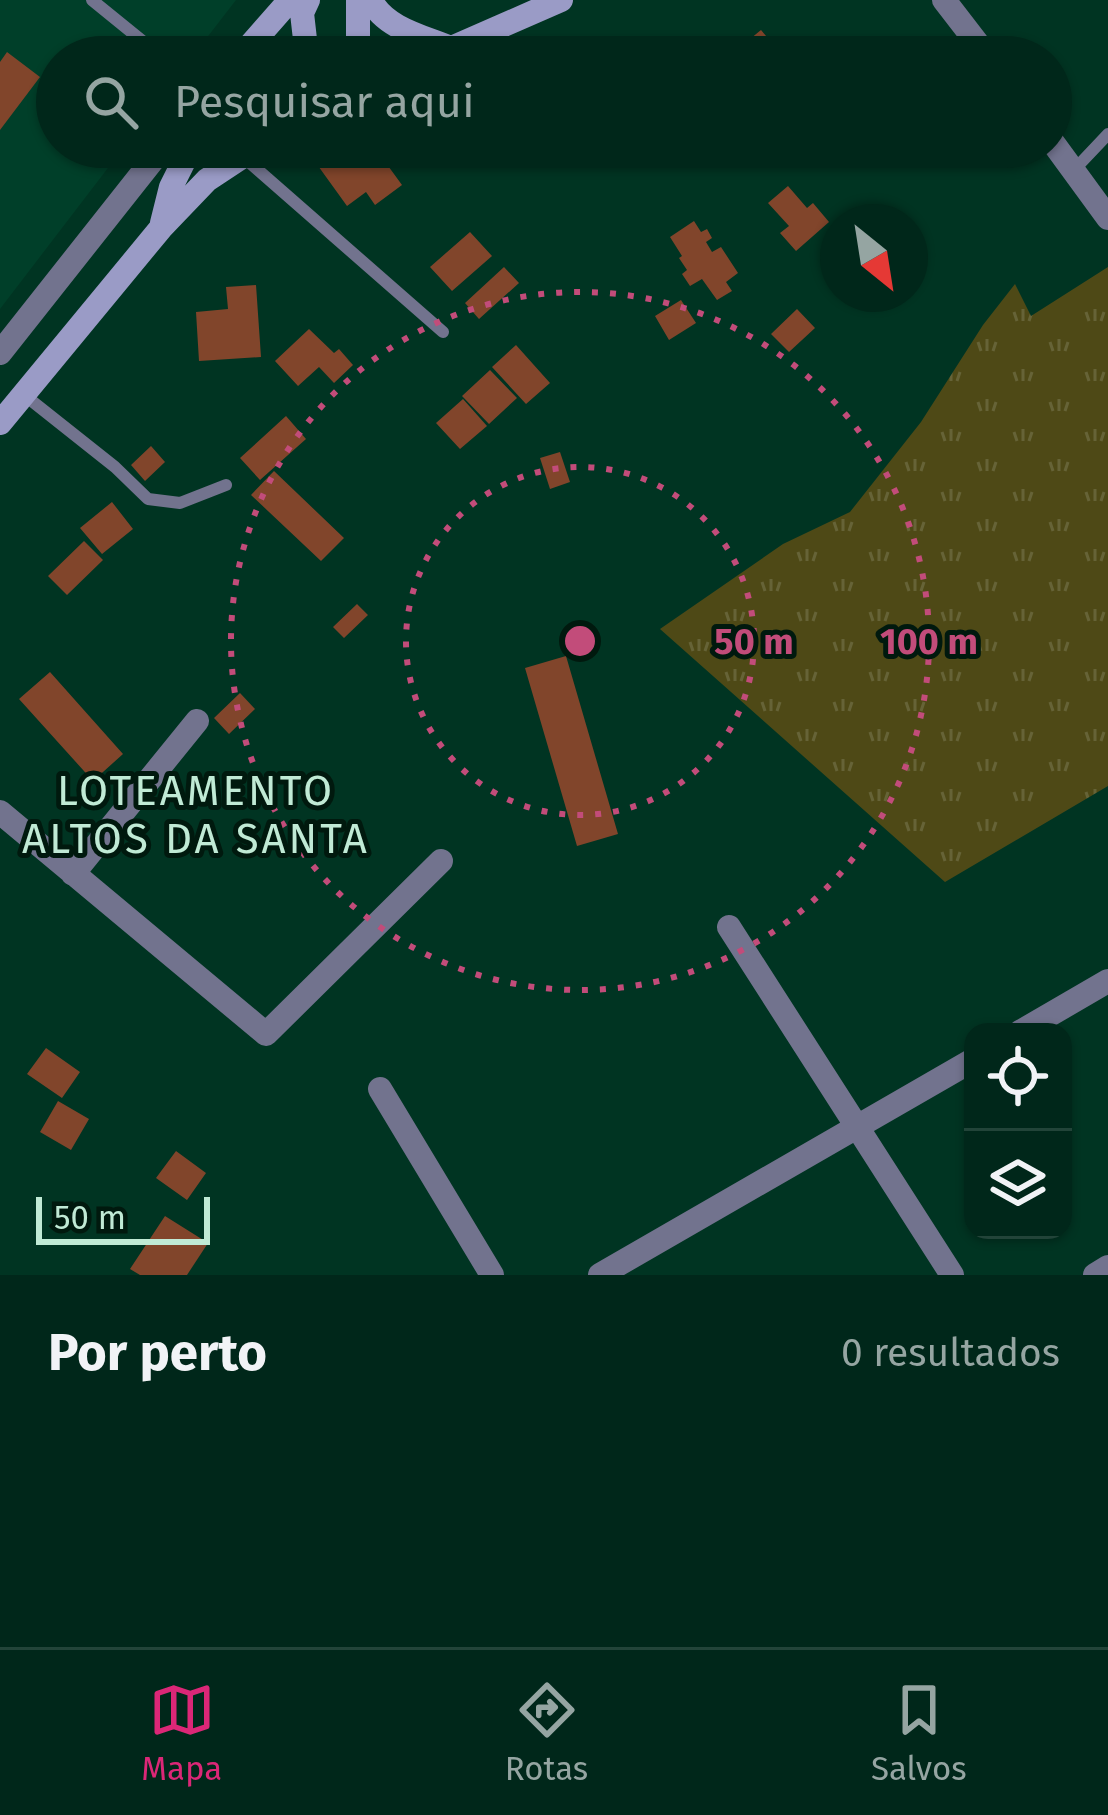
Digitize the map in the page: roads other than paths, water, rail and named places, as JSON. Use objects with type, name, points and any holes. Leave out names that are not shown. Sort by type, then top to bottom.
[{"type":"main road","points":[[258,36],[290,0]]},
{"type":"main road","points":[[305,36],[302,13],[308,0]]},
{"type":"main road","points":[[358,0],[358,36]]},
{"type":"main road","points":[[370,0],[375,9],[414,36]]},
{"type":"main road","points":[[478,36],[561,0]]},
{"type":"main road","points":[[161,228],[180,168]]},
{"type":"main road","points":[[0,423],[161,228],[226,168]]},
{"type":"street","points":[[944,0],[972,36]]},
{"type":"street","points":[[1072,167],[1108,218]]},
{"type":"street","points":[[0,352],[147,168]]},
{"type":"street","points":[[74,874],[197,721]]},
{"type":"street","points":[[0,812],[266,1034],[441,861]]},
{"type":"street","points":[[729,927],[952,1275]]},
{"type":"street","points":[[1035,1023],[1108,980]]},
{"type":"street","points":[[600,1275],[964,1065]]},
{"type":"street","points":[[380,1089],[492,1275]]},
{"type":"street","points":[[1095,1275],[1108,1268]]},
{"type":"lane","points":[[92,0],[137,36]]},
{"type":"lane","points":[[1074,170],[1108,134]]},
{"type":"lane","points":[[267,168],[443,332]]},
{"type":"lane","points":[[22,394],[116,467],[148,499],[180,503],[226,485]]},
{"type":"district","name":"LOTEAMENTO ALTOS DA SANTA","points":[[196,814]]}]
